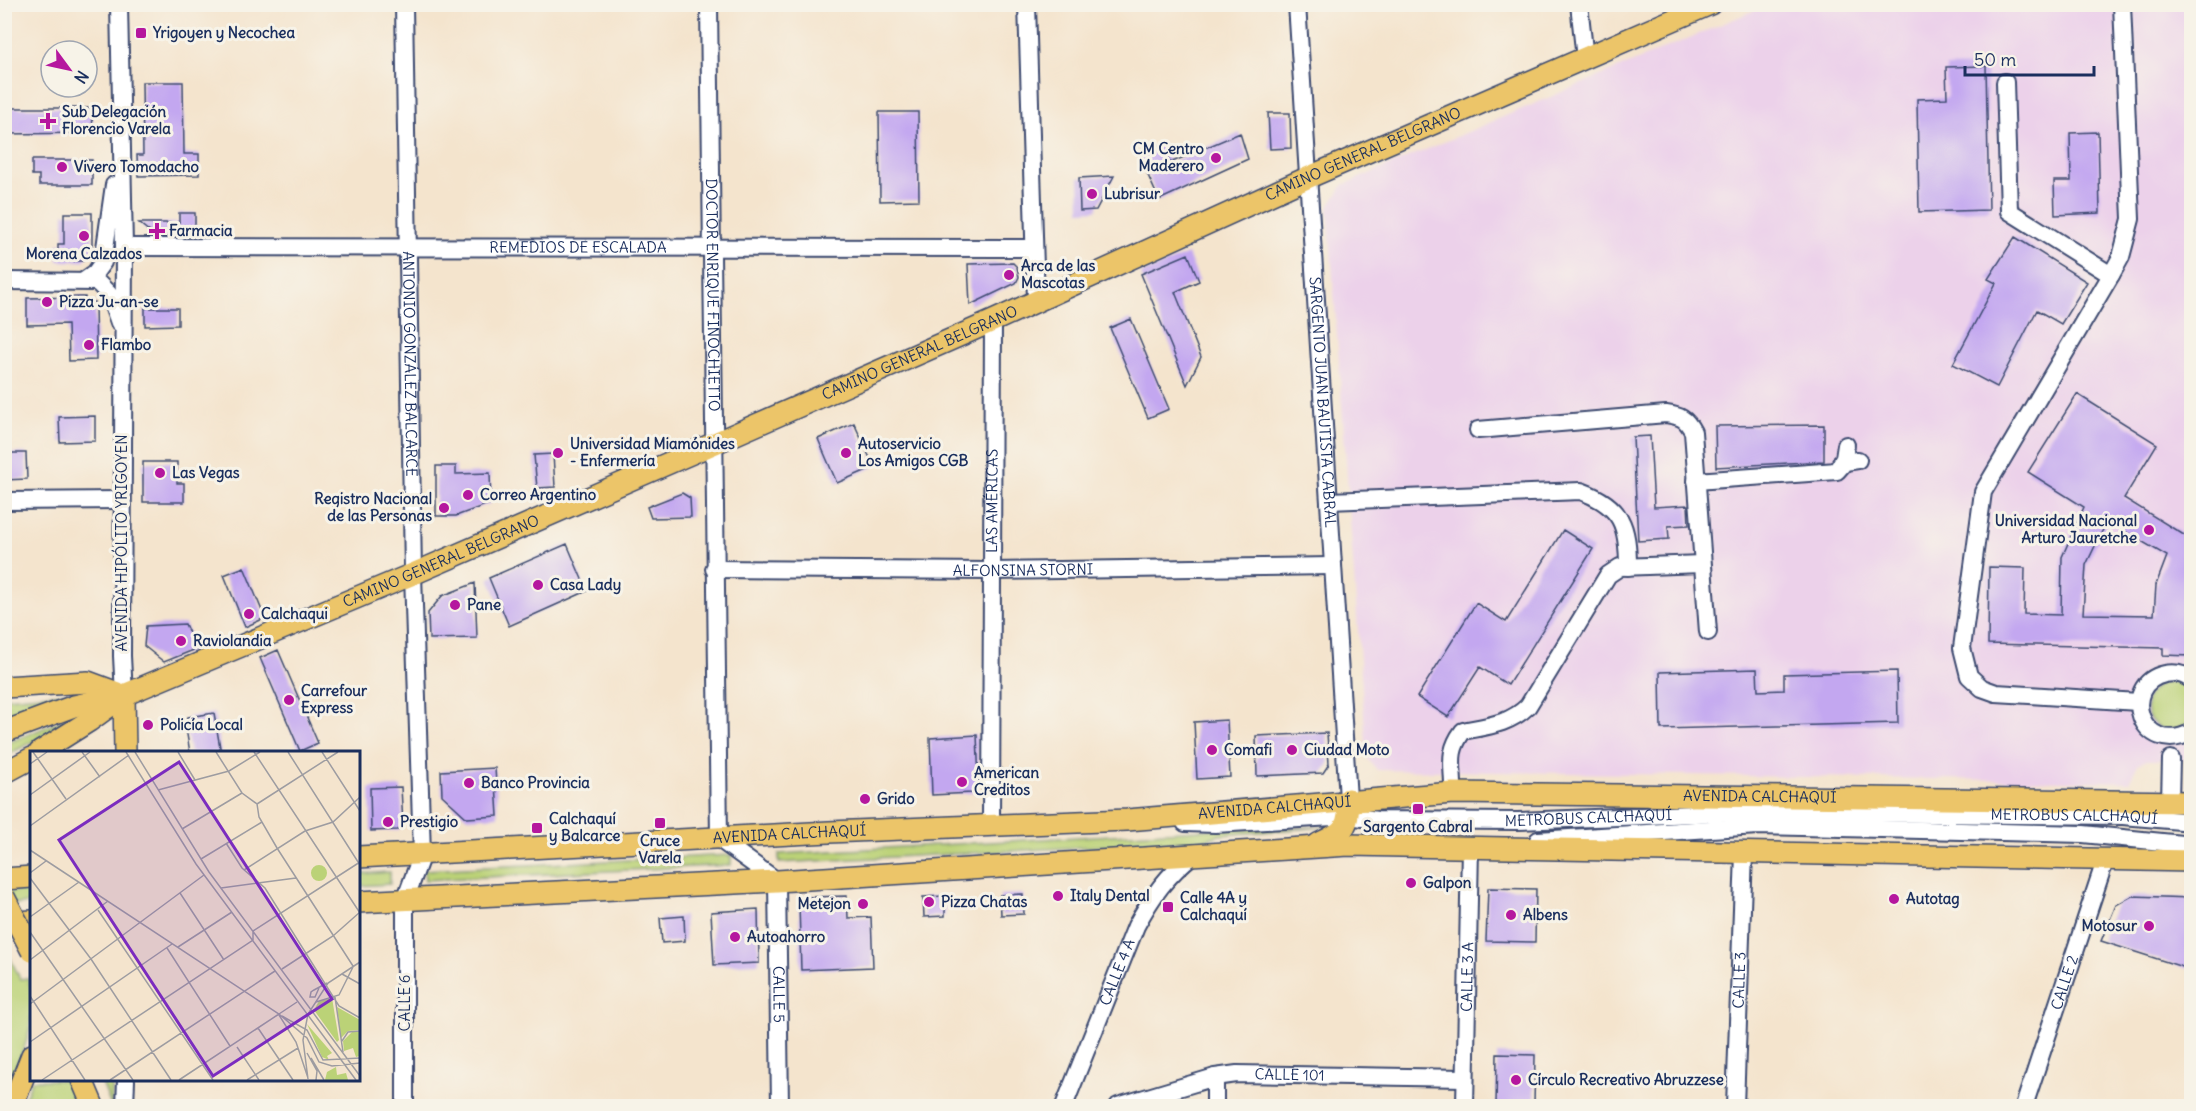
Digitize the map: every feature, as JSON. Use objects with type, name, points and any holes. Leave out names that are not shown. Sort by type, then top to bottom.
[{"type":"main road","name":"CAMINO GENERAL BELGRANO","points":[[4,732],[74,706],[124,695],[414,574],[993,321],[1307,178],[1710,4]]},
{"type":"main road","points":[[4,687],[88,682],[124,695]]},
{"type":"main road","name":"CAMINO GENERAL BELGRANO","points":[[43,751],[89,722],[124,695]]},
{"type":"main road","name":"AVENIDA HIPÓLITO YRIGOYEN","points":[[124,695],[125,751]]},
{"type":"main road","points":[[4,773],[30,759]]},
{"type":"main road","name":"AVENIDA CALCHAQUÍ","points":[[360,857],[1349,808],[1453,793],[2192,802]]},
{"type":"main road","points":[[1312,847],[1339,834],[1349,808]]},
{"type":"main road","points":[[360,902],[777,882],[1312,847],[1470,847],[2192,861]]},
{"type":"main road","points":[[4,879],[30,877]]},
{"type":"main road","points":[[4,897],[30,947]]},
{"type":"main road","points":[[4,923],[30,921]]},
{"type":"main road","points":[[12,1107],[30,1060]]},
{"type":"main road","points":[[82,1081],[93,1107]]},
{"type":"street","points":[[4,281],[85,280],[100,268],[103,262],[120,134],[119,4]]},
{"type":"street","name":"ANTONIO GONZÁLEZ BALCARCE","points":[[404,4],[414,574],[422,854],[405,900]]},
{"type":"street","name":"DOCTOR ENRIQUE FINOCHIETTO","points":[[709,4],[719,839]]},
{"type":"street","points":[[1027,4],[1036,301]]},
{"type":"street","name":"SARGENTO JUAN BAUTISTA CABRAL","points":[[1297,4],[1349,808]]},
{"type":"street","points":[[1579,4],[1586,59]]},
{"type":"street","points":[[2122,4],[2131,219],[2121,257],[1983,492],[1962,648],[1969,676],[1982,688],[1996,693],[2138,702]]},
{"type":"street","points":[[2005,82],[2010,211],[2111,275]]},
{"type":"street","name":"AVENIDA HIPÓLITO YRIGOYEN","points":[[120,134],[119,234],[124,247],[122,500],[124,695]]},
{"type":"street","name":"REMEDIOS DE ESCALADA","points":[[124,247],[1033,248]]},
{"type":"street","name":"AVENIDA HIPÓLITO YRIGOYEN","points":[[85,280],[97,282],[106,290],[123,333]]},
{"type":"street","name":"LAS AMÉRICAS","points":[[991,825],[993,321]]},
{"type":"street","points":[[1478,430],[1666,414],[1680,416],[1688,422],[1693,432],[1708,632]]},
{"type":"street","points":[[1837,471],[1842,464],[1846,444]]},
{"type":"street","points":[[1696,481],[1837,471],[1845,462],[1858,460]]},
{"type":"street","points":[[1329,501],[1581,491],[1599,498],[1619,517],[1628,537],[1628,567]]},
{"type":"street","points":[[4,501],[122,500]]},
{"type":"street","points":[[1453,793],[1451,752],[1463,731],[1516,718],[1528,706],[1608,575],[1620,567],[1702,564]]},
{"type":"street","name":"ALFONSINA STORNI","points":[[714,569],[992,571],[1333,566]]},
{"type":"street","points":[[2192,680],[2177,673],[2156,676],[2148,683],[2138,702],[2143,723],[2160,737],[2171,739],[2192,732]]},
{"type":"street","points":[[2170,801],[2171,759]]},
{"type":"street","name":"METROBUS CALCHAQUÍ","points":[[1349,808],[1377,820],[1518,821],[1745,812],[2123,816],[2192,822]]},
{"type":"street","name":"METROBUS CALCHAQUÍ","points":[[1470,847],[1758,826],[2083,834],[2192,845]]},
{"type":"street","points":[[719,839],[777,882]]},
{"type":"street","name":"CALLE 3 A","points":[[1465,1107],[1470,847]]},
{"type":"street","name":"CALLE 3","points":[[1735,1107],[1744,853]]},
{"type":"street","name":"CALLE 4 A","points":[[1064,1107],[1136,926],[1150,899],[1172,871],[1194,854]]},
{"type":"street","name":"CALLE 2","points":[[2024,1107],[2106,858]]},
{"type":"street","name":"CALLE 5","points":[[777,882],[780,1107]]},
{"type":"street","name":"CALLE 6","points":[[405,900],[405,1107]]},
{"type":"street","name":"CALLE 101","points":[[1118,1107],[1215,1077],[1238,1074],[1465,1078]]},
{"type":"street","points":[[1215,1077],[1215,1107]]},
{"type":"street","points":[[125,1107],[126,1081]]},
{"type":"shaded area","name":"Universidad Nacional Arturo Jauretche","points":[[1767,5],[2191,5],[2191,760],[2147,760],[2138,764],[2129,782],[1377,770],[1367,758],[1328,208],[1343,185]]},
{"type":"green space","points":[[2165,682],[2175,682],[2187,689],[2194,701],[2194,711],[2187,723],[2175,730],[2165,730],[2150,719],[2146,711],[2146,701],[2157,686]]},
{"type":"green space","points":[[78,692],[5,718],[5,698]]},
{"type":"green space","points":[[82,712],[88,714],[5,756],[5,744]]},
{"type":"green space","points":[[1325,827],[1219,835],[1201,841],[779,863],[779,854],[1218,829]]},
{"type":"green space","points":[[731,855],[731,865],[425,880],[424,870]]},
{"type":"green space","points":[[390,872],[390,884],[360,886],[360,874]]},
{"type":"green space","points":[[30,890],[30,903],[5,905],[5,892]]},
{"type":"green space","points":[[4,945],[20,979],[28,978],[30,1028],[4,1106]]},
{"type":"green space","points":[[32,1081],[73,1081],[81,1106],[22,1106]]},
{"type":"green space","points":[[101,1081],[112,1081],[111,1106]]},
{"type":"building","points":[[1986,66],[1989,210],[1919,212],[1917,99],[1947,98],[1946,67]]},
{"type":"building","points":[[142,82],[183,82],[184,154],[199,154],[199,175],[138,176],[137,155],[143,155]]},
{"type":"building","name":"Sub Delegación Florencio Varela","points":[[4,108],[92,108],[93,133],[4,134]]},
{"type":"building","points":[[879,112],[918,112],[919,200],[880,201]]},
{"type":"building","points":[[1268,113],[1290,113],[1291,148],[1270,149]]},
{"type":"building","points":[[2098,132],[2100,213],[2055,215],[2054,181],[2071,181],[2070,133]]},
{"type":"building","points":[[1240,133],[1248,159],[1159,200],[1139,155],[1162,144],[1170,163]]},
{"type":"building","name":"Vivero Tomodacho","points":[[32,160],[92,160],[92,185],[39,185],[39,175],[32,175]]},
{"type":"building","name":"Lubrisur","points":[[1114,176],[1096,210],[1080,211],[1079,178]]},
{"type":"building","points":[[64,213],[92,213],[92,252],[83,261],[58,261],[58,244],[64,244]]},
{"type":"building","points":[[179,213],[195,213],[195,237],[156,237],[139,223],[179,223]]},
{"type":"building","points":[[2015,237],[2087,282],[2061,324],[2037,310],[1997,387],[1953,364],[1996,283],[1988,279]]},
{"type":"building","points":[[1188,254],[1199,281],[1175,292],[1201,357],[1187,385],[1141,274]]},
{"type":"building","points":[[1013,263],[1017,267],[1019,277],[1016,283],[970,305],[968,264]]},
{"type":"building","points":[[85,297],[85,302],[95,302],[96,360],[69,361],[68,324],[27,325],[27,298]]},
{"type":"building","points":[[145,308],[178,308],[178,325],[145,326]]},
{"type":"building","points":[[1131,319],[1169,409],[1148,418],[1110,328]]},
{"type":"building","name":"Universidad Nacional Arturo Jauretche","points":[[2077,394],[2157,444],[2124,498],[2192,540],[2192,656],[2163,655],[2163,648],[1988,644],[1989,567],[2025,568],[2024,614],[2061,615],[2062,557],[2084,507],[2028,472]],"holes":[[[2107,521],[2167,556],[2156,585],[2154,615],[2083,614],[2086,565]]]},
{"type":"building","points":[[95,416],[95,441],[60,442],[59,417]]},
{"type":"building","name":"Autoservicio Los Amigos CGB","points":[[854,423],[874,467],[837,483],[818,439]]},
{"type":"building","points":[[1824,425],[1824,461],[1716,467],[1715,426]]},
{"type":"building","points":[[1650,436],[1654,507],[1688,505],[1689,525],[1668,526],[1669,539],[1638,541],[1633,437]]},
{"type":"building","points":[[4,453],[26,453],[27,479],[4,480]]},
{"type":"building","points":[[553,454],[555,487],[537,488],[534,455]]},
{"type":"building","points":[[143,462],[177,462],[177,483],[184,483],[184,502],[143,502]]},
{"type":"building","points":[[436,466],[456,466],[456,474],[490,473],[491,503],[456,516],[436,516]]},
{"type":"building","points":[[682,493],[690,498],[691,517],[651,518],[647,507]]},
{"type":"building","points":[[1563,530],[1593,549],[1508,685],[1480,667],[1448,717],[1417,697],[1476,603],[1506,622]]},
{"type":"building","name":"Casa Lady","points":[[567,544],[587,591],[509,626],[489,578]]},
{"type":"building","points":[[244,567],[265,618],[245,627],[224,575]]},
{"type":"building","name":"Pane","points":[[475,583],[477,638],[429,639],[428,613],[442,596]]},
{"type":"building","points":[[185,624],[196,649],[164,662],[144,646],[146,626]]},
{"type":"building","name":"Carrefour Express","points":[[278,650],[318,743],[300,751],[260,658]]},
{"type":"building","points":[[1757,669],[1758,691],[1784,690],[1784,674],[1897,671],[1898,723],[1661,729],[1660,672]]},
{"type":"building","points":[[214,713],[221,751],[190,751],[185,722],[188,717]]},
{"type":"building","name":"Comafi","points":[[1227,720],[1230,777],[1197,779],[1194,722]]},
{"type":"building","name":"Ciudad Moto","points":[[1327,733],[1329,764],[1323,773],[1257,776],[1256,736]]},
{"type":"building","points":[[977,735],[979,783],[972,793],[932,795],[930,738]]},
{"type":"building","name":"Banco Provincia","points":[[495,768],[498,816],[467,818],[442,795],[441,771]]},
{"type":"building","points":[[401,787],[403,825],[398,830],[371,831],[370,788]]},
{"type":"building","name":"Albens","points":[[1488,888],[1536,889],[1535,942],[1486,941]]},
{"type":"building","points":[[1023,894],[1024,914],[1001,915],[1000,895]]},
{"type":"building","points":[[847,896],[848,918],[871,917],[873,967],[801,970],[799,905],[807,897]]},
{"type":"building","points":[[945,896],[945,916],[924,917],[923,897]]},
{"type":"building","name":"Motosur","points":[[2132,896],[2192,898],[2192,970],[2101,941],[2116,905]]},
{"type":"building","name":"Autoahorro","points":[[758,909],[759,963],[714,965],[711,912]]},
{"type":"building","points":[[684,916],[685,941],[662,943],[660,918]]},
{"type":"building","name":"Círculo Recreativo Abruzzese","points":[[1497,1054],[1535,1055],[1534,1105],[1496,1105]]},
{"type":"place","name":"Yrigoyen y Necochea","points":[[141,33]]},
{"type":"place","name":"Sub Delegación Florencio Varela","points":[[48,121]]},
{"type":"place","name":"CM Centro Maderero","points":[[1216,158]]},
{"type":"place","name":"Vivero Tomodacho","points":[[62,167]]},
{"type":"place","name":"Lubrisur","points":[[1092,194]]},
{"type":"place","name":"Farmacia","points":[[157,231]]},
{"type":"place","name":"Morena Calzados","points":[[84,236]]},
{"type":"place","name":"Arca de las Mascotas","points":[[1009,275]]},
{"type":"place","name":"Pizza Ju-an-se","points":[[47,302]]},
{"type":"place","name":"Flambo","points":[[89,345]]},
{"type":"place","name":"Universidad Miamónides - Enfermería","points":[[558,453]]},
{"type":"place","name":"Autoservicio Los Amigos CGB","points":[[846,453]]},
{"type":"place","name":"Las Vegas","points":[[160,473]]},
{"type":"place","name":"Correo Argentino","points":[[468,495]]},
{"type":"place","name":"Registro Nacional de las Personas","points":[[444,508]]},
{"type":"place","name":"Universidad Nacional Arturo Jauretche","points":[[2149,530]]},
{"type":"place","name":"Casa Lady","points":[[538,585]]},
{"type":"place","name":"Pane","points":[[455,605]]},
{"type":"place","name":"Calchaqui","points":[[249,614]]},
{"type":"place","name":"Raviolandia","points":[[181,641]]},
{"type":"place","name":"Carrefour Express","points":[[289,700]]},
{"type":"place","name":"Policía Local","points":[[148,725]]},
{"type":"place","name":"Comafi","points":[[1212,750]]},
{"type":"place","name":"Ciudad Moto","points":[[1292,750]]},
{"type":"place","name":"American Creditos","points":[[962,782]]},
{"type":"place","name":"Banco Provincia","points":[[469,783]]},
{"type":"place","name":"Grido","points":[[865,799]]},
{"type":"place","name":"Sargento Cabral","points":[[1418,809]]},
{"type":"place","name":"Prestigio","points":[[388,822]]},
{"type":"place","name":"Cruce Varela","points":[[660,823]]},
{"type":"place","name":"Calchaquí y Balcarce","points":[[537,828]]},
{"type":"place","name":"Galpon","points":[[1411,883]]},
{"type":"place","name":"Italy Dental","points":[[1058,896]]},
{"type":"place","name":"Autotag","points":[[1894,899]]},
{"type":"place","name":"Pizza Chatas","points":[[929,902]]},
{"type":"place","name":"Metejon","points":[[863,904]]},
{"type":"place","name":"Calle 4A y Calchaquí","points":[[1168,907]]},
{"type":"place","name":"Albens","points":[[1511,915]]},
{"type":"place","name":"Motosur","points":[[2149,926]]},
{"type":"place","name":"Autoahorro","points":[[735,937]]},
{"type":"place","name":"Círculo Recreativo Abruzzese","points":[[1516,1080]]}]
